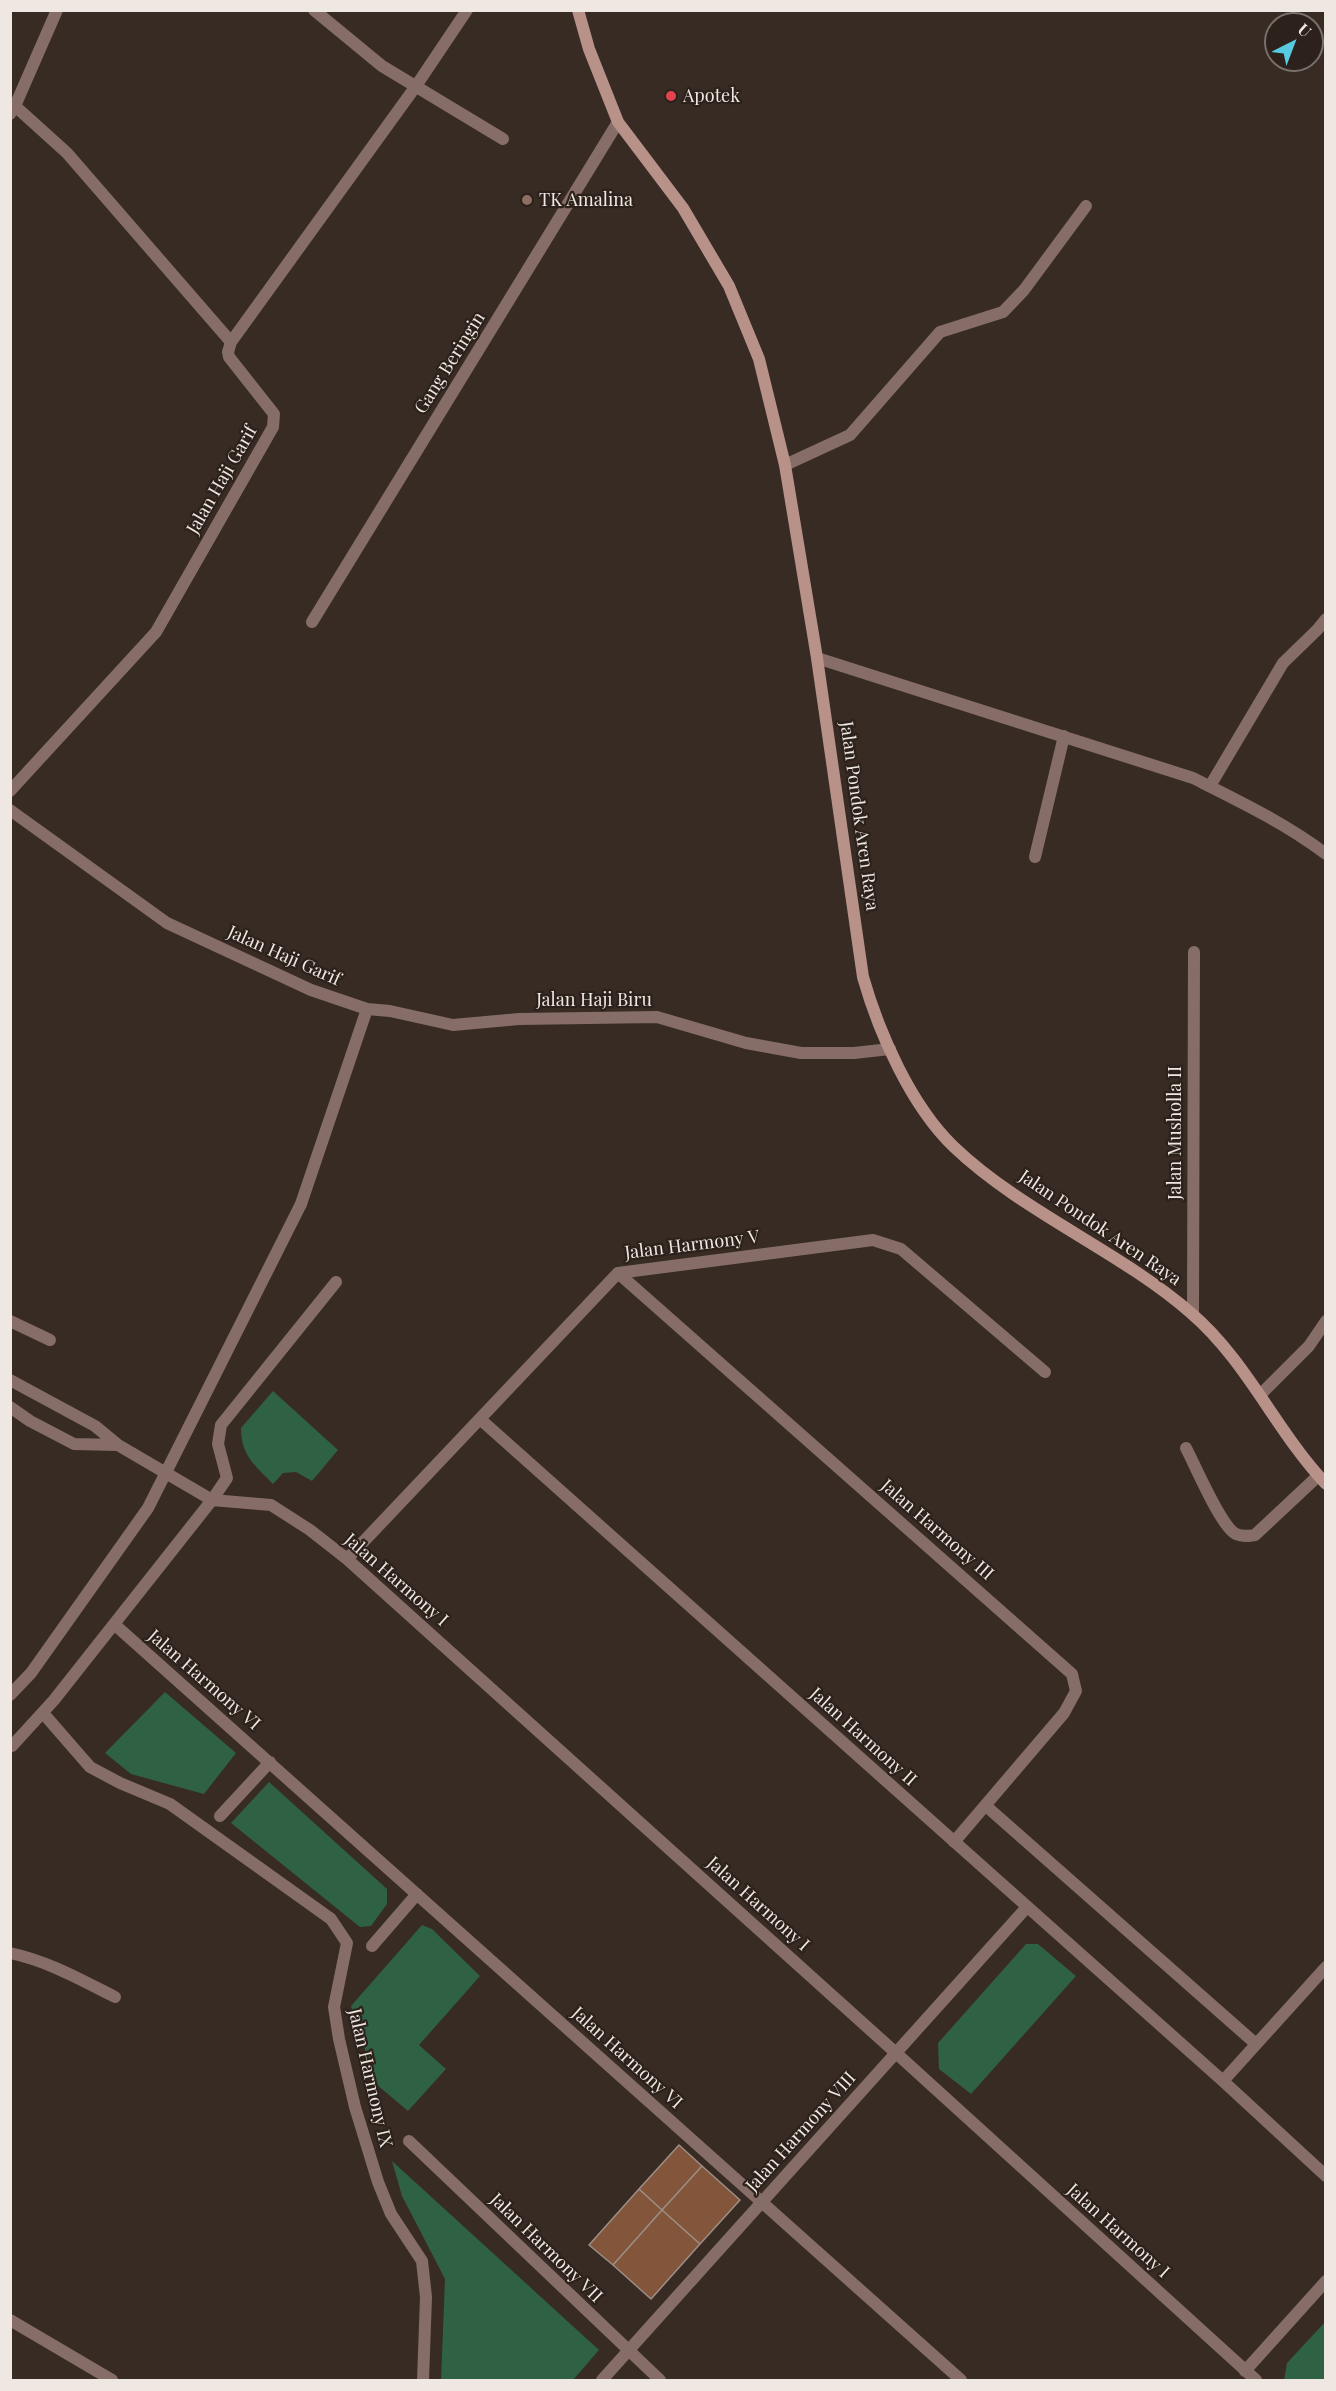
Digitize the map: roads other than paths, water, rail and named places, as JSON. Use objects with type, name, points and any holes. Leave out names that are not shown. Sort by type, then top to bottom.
[{"type":"main road","name":"Jalan Pondok Aren Raya","points":[[578,10],[590,49],[618,122],[683,208],[729,286],[759,359],[785,465],[817,658],[863,977],[874,1015],[890,1049],[916,1100],[953,1146],[996,1181],[1170,1295],[1193,1314],[1212,1334],[1260,1395],[1322,1480]]},
{"type":"street","points":[[57,10],[13,110],[67,153],[231,342],[416,86],[467,10]]},
{"type":"street","points":[[314,10],[382,66],[503,139]]},
{"type":"street","name":"Gang Beringin","points":[[312,622],[618,122]]},
{"type":"street","points":[[785,465],[850,435],[940,332],[1003,312],[1024,290],[1086,206]]},
{"type":"street","name":"Jalan Haji Garif","points":[[10,791],[156,632],[273,427],[274,414],[229,357],[231,342]]},
{"type":"street","points":[[1210,786],[1283,663],[1326,619]]},
{"type":"street","points":[[817,658],[1193,778],[1252,806],[1326,854]]},
{"type":"street","points":[[1035,857],[1064,736]]},
{"type":"street","name":"Jalan Haji Garif","points":[[10,810],[167,923],[311,990],[367,1009]]},
{"type":"street","name":"Jalan Musholla II","points":[[1193,1314],[1194,952]]},
{"type":"street","points":[[10,1695],[32,1673],[148,1508],[301,1204],[367,1009]]},
{"type":"street","name":"Jalan Haji Biru","points":[[367,1009],[390,1011],[453,1025],[519,1019],[657,1017],[746,1043],[801,1053],[854,1053],[890,1049]]},
{"type":"street","name":"Jalan Harmony V","points":[[347,1559],[618,1273],[873,1240],[901,1249],[1045,1372]]},
{"type":"street","name":"Jalan Harmony III","points":[[618,1273],[1072,1674],[1076,1691],[1064,1713],[954,1842]]},
{"type":"street","points":[[12,1746],[43,1713],[227,1479],[218,1444],[221,1425],[336,1282]]},
{"type":"street","points":[[10,1320],[50,1340]]},
{"type":"street","points":[[1260,1395],[1309,1346],[1326,1321]]},
{"type":"street","name":"Jalan Harmony I","points":[[10,1380],[95,1426],[118,1445],[212,1500],[271,1505],[310,1530],[347,1559],[1256,2380]]},
{"type":"street","name":"Jalan Harmony I","points":[[10,1407],[30,1421],[74,1444],[118,1445]]},
{"type":"street","name":"Jalan Harmony II","points":[[480,1419],[1223,2081],[1326,2176]]},
{"type":"street","points":[[1186,1448],[1223,1521],[1234,1534],[1246,1537],[1255,1535],[1322,1480]]},
{"type":"street","name":"Jalan Harmony VI","points":[[114,1624],[961,2380]]},
{"type":"street","name":"Jalan Harmony IX","points":[[43,1713],[90,1767],[120,1783],[170,1804],[331,1919],[347,1943],[334,2007],[339,2039],[355,2107],[378,2182],[391,2214],[422,2261],[426,2297],[423,2380]]},
{"type":"street","points":[[220,1816],[270,1762]]},
{"type":"street","points":[[986,1806],[1256,2044]]},
{"type":"street","points":[[372,1946],[417,1894]]},
{"type":"street","name":"Jalan Harmony VIII","points":[[602,2380],[1027,1907]]},
{"type":"street","points":[[10,1953],[67,1972],[115,1997]]},
{"type":"street","points":[[1223,2081],[1326,1967]]},
{"type":"street","name":"Jalan Harmony VII","points":[[409,2141],[660,2380]]},
{"type":"street","points":[[1245,2371],[1326,2281]]},
{"type":"street","points":[[10,2320],[102,2378]]},
{"type":"place","name":"Apotek","points":[[671,96]]},
{"type":"place","name":"TK Amalina","points":[[527,200]]}]
